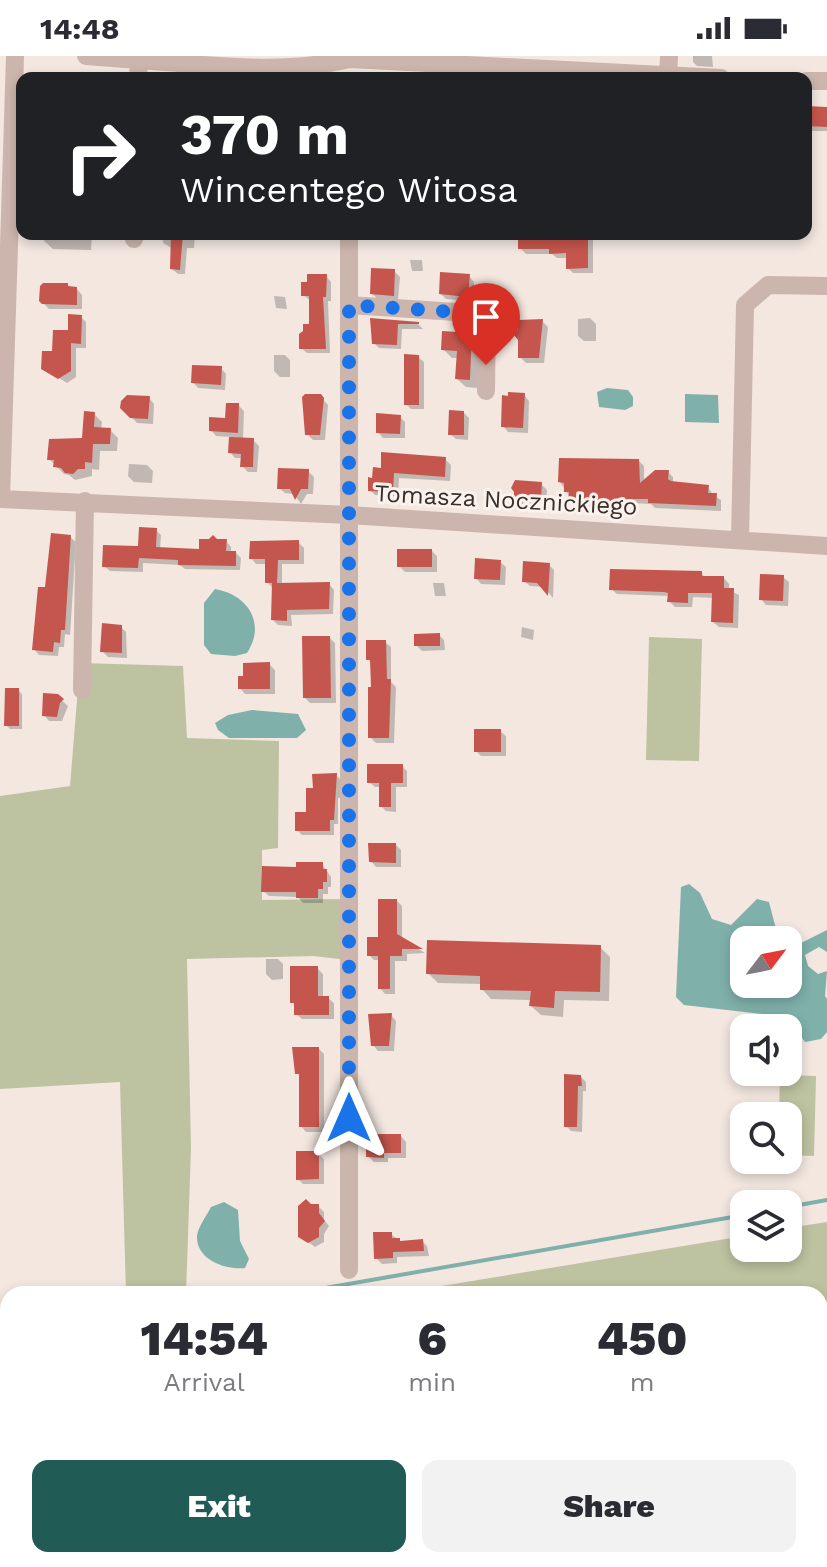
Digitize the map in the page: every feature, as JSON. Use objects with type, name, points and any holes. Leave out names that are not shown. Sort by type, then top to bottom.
[{"type":"street","name":"Tomasza Nocznickiego","points":[[15,56],[0,499],[349,515],[827,546]]},
{"type":"street","points":[[86,56],[139,69],[321,66],[350,57],[588,72]]},
{"type":"street","points":[[349,240],[349,1270]]},
{"type":"street","points":[[740,539],[745,305],[768,285],[827,286]]},
{"type":"street","points":[[349,305],[487,314],[486,391]]},
{"type":"street","points":[[82,690],[85,501]]},
{"type":"green space","points":[[649,637],[702,639],[699,761],[646,760]]},
{"type":"green space","points":[[80,663],[183,666],[187,738],[279,741],[278,848],[262,850],[262,900],[345,899],[348,960],[313,956],[187,959],[191,1148],[186,1286],[126,1286],[120,1082],[0,1089],[0,796],[70,786]]},
{"type":"green space","points":[[802,1076],[816,1076],[814,1156],[802,1156],[802,1102],[779,1102],[780,1086],[802,1086]]},
{"type":"green space","points":[[827,1222],[827,1286],[441,1286],[730,1238],[730,1262],[802,1262],[802,1226]]},
{"type":"water","points":[[607,388],[628,390],[633,397],[633,406],[625,410],[599,407],[597,392]]},
{"type":"water","points":[[685,394],[718,395],[719,423],[685,422]]},
{"type":"water","points":[[215,589],[237,597],[251,612],[255,632],[247,653],[235,656],[211,654],[204,645],[204,603]]},
{"type":"water","points":[[252,710],[298,714],[306,730],[297,738],[229,738],[218,730],[215,723],[228,715]]},
{"type":"water","points":[[689,884],[700,893],[712,919],[731,925],[757,899],[769,902],[775,926],[730,926],[730,998],[802,998],[802,942],[827,930],[827,952],[819,947],[805,955],[808,966],[818,974],[827,971],[827,1032],[821,1039],[805,1042],[802,1038],[802,1014],[763,1014],[684,1005],[676,997],[681,887]]},
{"type":"water","points":[[224,1202],[238,1210],[240,1241],[249,1259],[245,1268],[214,1262],[201,1251],[198,1244],[198,1232],[211,1207]]},
{"type":"building","points":[[812,106],[827,107],[827,127],[812,126]]},
{"type":"building","points":[[171,240],[182,240],[180,270],[170,269]]},
{"type":"building","points":[[518,240],[588,240],[588,268],[566,269],[566,253],[549,254],[549,249],[518,249]]},
{"type":"building","points":[[371,268],[395,269],[394,296],[370,294]]},
{"type":"building","points":[[440,272],[470,274],[468,297],[439,294]]},
{"type":"building","points":[[307,274],[327,274],[326,297],[323,297],[326,349],[299,349],[303,324],[309,324],[309,296],[301,296],[301,282],[307,282]]},
{"type":"building","points":[[43,283],[68,283],[68,286],[77,287],[77,305],[42,304],[39,301]]},
{"type":"building","points":[[68,314],[82,315],[81,344],[71,343],[71,371],[58,379],[41,369],[42,351],[52,351],[53,330],[68,330]]},
{"type":"building","points":[[370,318],[419,324],[398,324],[397,345],[372,344]]},
{"type":"building","points":[[543,319],[539,358],[518,358],[518,340],[514,335],[518,320]]},
{"type":"building","points":[[458,328],[472,328],[470,380],[455,379],[457,351],[441,350],[442,331],[458,332]]},
{"type":"building","points":[[404,354],[419,355],[419,405],[404,405]]},
{"type":"building","points":[[192,365],[222,366],[221,385],[191,383]]},
{"type":"building","points":[[508,392],[525,393],[523,428],[501,427],[502,395],[508,396]]},
{"type":"building","points":[[305,394],[321,394],[324,398],[320,435],[305,435],[302,397]]},
{"type":"building","points":[[127,395],[150,396],[148,419],[130,418],[120,408],[121,401]]},
{"type":"building","points":[[226,403],[239,403],[238,433],[209,431],[209,417],[225,418]]},
{"type":"building","points":[[449,410],[464,411],[464,435],[448,435]]},
{"type":"building","points":[[84,411],[95,412],[94,427],[111,428],[110,444],[93,444],[92,463],[85,462],[85,469],[78,469],[73,474],[65,473],[61,468],[53,467],[54,460],[47,460],[49,439],[82,438]]},
{"type":"building","points":[[376,413],[401,415],[400,434],[376,433]]},
{"type":"building","points":[[229,437],[254,438],[253,467],[240,467],[241,454],[228,453]]},
{"type":"building","points":[[381,452],[446,457],[445,477],[394,473],[393,492],[368,491],[368,477],[372,478],[373,467],[381,468]]},
{"type":"building","points":[[559,458],[639,459],[640,483],[655,470],[669,470],[668,479],[671,481],[709,485],[708,493],[717,493],[716,506],[648,503],[648,499],[625,499],[620,504],[587,499],[587,502],[568,501],[569,492],[564,492],[564,483],[558,482]]},
{"type":"building","points":[[278,468],[309,469],[308,489],[301,489],[295,500],[290,489],[277,489]]},
{"type":"building","points":[[515,480],[542,482],[541,499],[514,499],[511,488]]},
{"type":"building","points":[[139,527],[157,528],[156,547],[199,549],[199,539],[209,539],[213,535],[217,539],[227,539],[226,551],[236,551],[236,566],[178,565],[178,560],[139,558],[138,568],[102,567],[103,545],[138,546]]},
{"type":"building","points":[[51,533],[71,535],[65,630],[61,630],[60,643],[54,642],[53,652],[32,650],[38,587],[45,587]]},
{"type":"building","points":[[299,540],[299,560],[278,560],[277,583],[330,582],[329,609],[287,610],[287,621],[271,620],[272,583],[265,583],[265,559],[249,559],[250,541]]},
{"type":"building","points":[[397,549],[432,549],[432,567],[397,567]]},
{"type":"building","points":[[475,558],[501,560],[500,580],[474,579]]},
{"type":"building","points":[[523,561],[550,563],[548,596],[537,583],[522,582]]},
{"type":"building","points":[[610,569],[702,571],[702,576],[724,576],[724,588],[734,588],[733,623],[711,622],[712,593],[688,593],[688,603],[667,602],[668,593],[664,592],[609,590]]},
{"type":"building","points":[[760,574],[784,575],[783,601],[759,600]]},
{"type":"building","points":[[102,623],[122,625],[122,653],[100,652]]},
{"type":"building","points":[[440,633],[440,646],[414,646],[414,634]]},
{"type":"building","points":[[302,636],[330,636],[331,698],[303,698]]},
{"type":"building","points":[[366,640],[386,640],[387,679],[391,679],[389,738],[368,738],[368,687],[371,687]]},
{"type":"building","points":[[270,662],[270,689],[238,689],[238,676],[243,676],[243,663]]},
{"type":"building","points":[[5,688],[19,688],[19,726],[4,726]]},
{"type":"building","points":[[43,693],[58,694],[64,699],[57,717],[42,716]]},
{"type":"building","points":[[474,729],[501,729],[501,752],[474,752]]},
{"type":"building","points":[[367,764],[403,764],[403,783],[391,783],[391,807],[379,807],[379,783],[367,783]]},
{"type":"building","points":[[337,773],[334,820],[330,820],[330,831],[295,831],[295,812],[306,812],[306,788],[313,788],[312,774]]},
{"type":"building","points":[[368,843],[396,843],[396,863],[369,862]]},
{"type":"building","points":[[296,862],[323,862],[323,869],[327,869],[327,882],[323,882],[323,889],[318,889],[318,898],[296,898],[296,892],[261,892],[262,866],[296,867]]},
{"type":"building","points":[[378,899],[397,899],[397,934],[423,949],[402,949],[402,956],[390,956],[390,989],[378,989],[378,956],[367,956],[367,937],[378,937]]},
{"type":"building","points":[[427,940],[601,945],[600,992],[555,991],[554,1008],[529,1006],[531,991],[480,990],[480,976],[426,974]]},
{"type":"building","points":[[290,966],[318,966],[318,996],[329,996],[329,1015],[294,1015],[294,1003],[290,1003]]},
{"type":"building","points":[[392,1013],[389,1046],[371,1046],[368,1014]]},
{"type":"building","points":[[292,1047],[319,1047],[319,1127],[299,1127],[299,1074],[295,1074]]},
{"type":"building","points":[[564,1074],[581,1075],[577,1127],[564,1127]]},
{"type":"building","points":[[366,1134],[401,1134],[401,1153],[384,1153],[384,1158],[366,1157]]},
{"type":"building","points":[[296,1151],[319,1151],[319,1179],[296,1180]]},
{"type":"building","points":[[306,1199],[311,1204],[319,1204],[319,1213],[325,1221],[319,1228],[319,1237],[308,1243],[298,1237],[298,1206]]},
{"type":"building","points":[[373,1232],[392,1232],[392,1238],[400,1238],[400,1241],[423,1239],[424,1251],[393,1252],[393,1258],[374,1259]]},
{"type":"waterway","points":[[802,1204],[827,1200]]},
{"type":"waterway","points":[[337,1286],[730,1217]]},
{"type":"route","points":[[349,1118],[349,305],[487,314],[486,365]]}]
